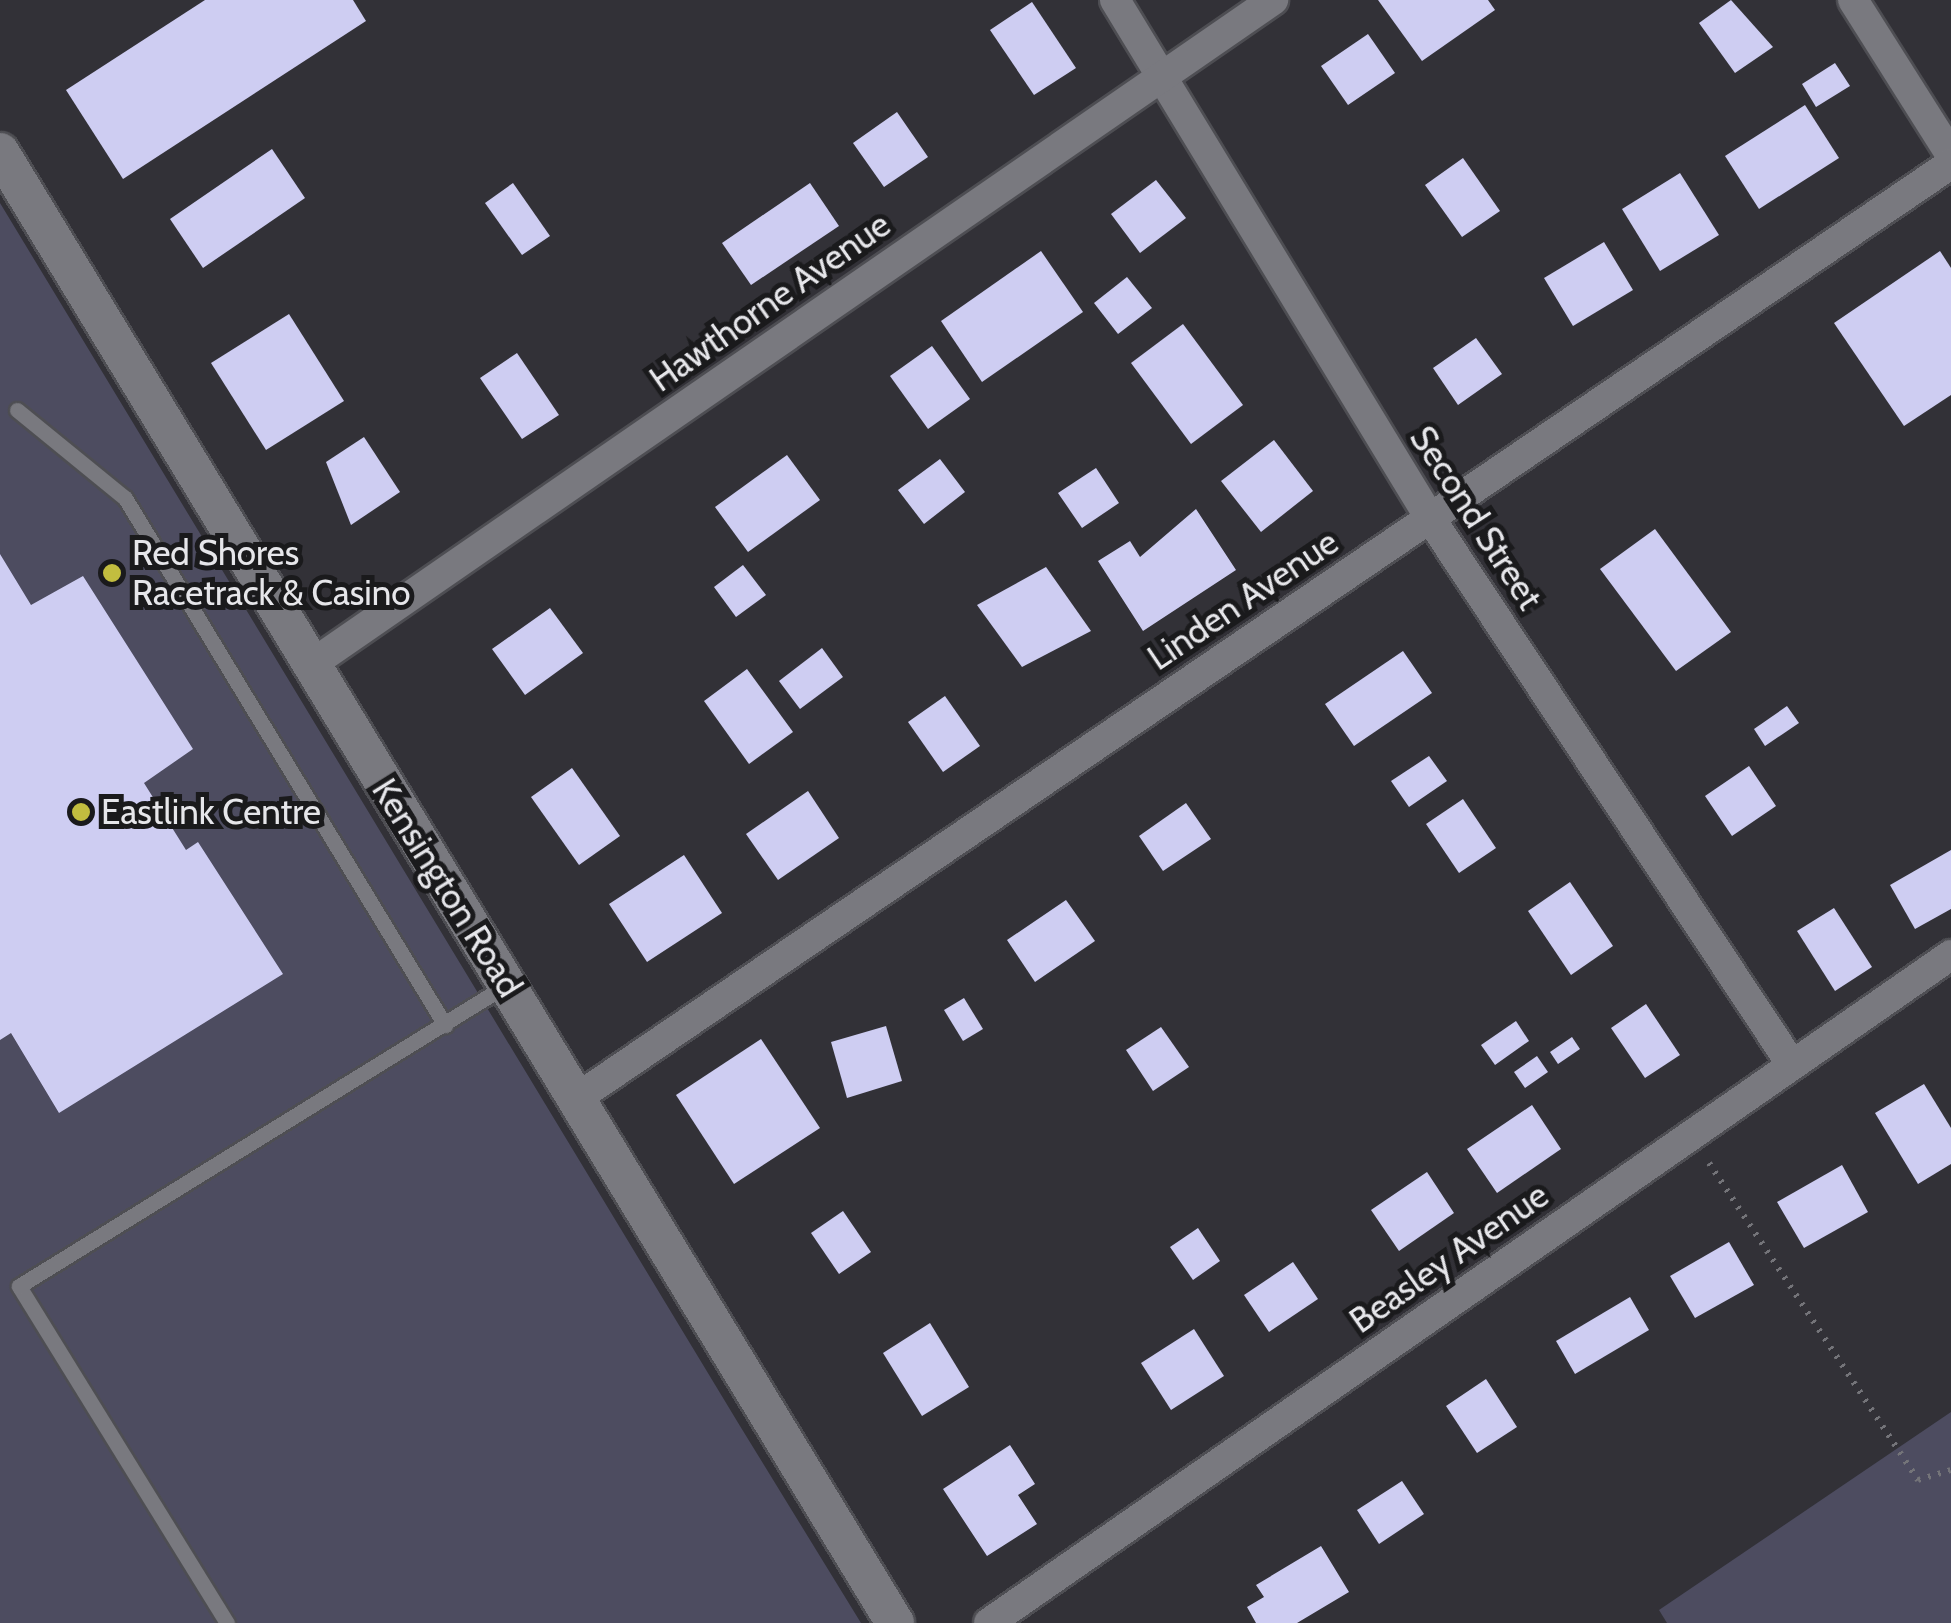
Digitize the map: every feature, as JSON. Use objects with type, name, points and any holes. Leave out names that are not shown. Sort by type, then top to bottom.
[{"type":"street","name":"Second Street","points":[[1115,0],[1430,518],[1792,1065]]},
{"type":"street","name":"Hawthorne Avenue","points":[[309,666],[1274,0]]},
{"type":"street","points":[[1853,0],[1951,155]]},
{"type":"street","name":"Kensington Road","points":[[0,152],[309,666],[508,984],[896,1623]]},
{"type":"street","name":"Linden Avenue","points":[[576,1098],[1951,164]]},
{"type":"street","name":"Beasley Avenue","points":[[989,1623],[1951,955]]},
{"type":"lane","points":[[17,410],[124,498],[445,1025]]},
{"type":"lane","points":[[227,1623],[19,1286],[508,984]]},
{"type":"path","points":[[1691,1136],[1918,1480],[1951,1470]]},
{"type":"shaded area","name":"Red Shores Racetrack & Casino","points":[[0,203],[740,1426],[861,1623],[0,1623]]},
{"type":"shaded area","points":[[1951,1412],[1951,1623],[1667,1623],[1659,1610]]},
{"type":"building","points":[[205,0],[353,0],[366,21],[123,179],[66,90]]},
{"type":"building","points":[[1378,0],[1488,0],[1495,10],[1422,61]]},
{"type":"building","points":[[1731,0],[1773,47],[1735,73],[1699,23]]},
{"type":"building","points":[[1032,2],[1076,68],[1034,95],[990,30]]},
{"type":"building","points":[[1368,34],[1395,73],[1348,105],[1321,66]]},
{"type":"building","points":[[1835,63],[1850,86],[1816,107],[1802,84]]},
{"type":"building","points":[[1805,105],[1839,158],[1759,209],[1725,156]]},
{"type":"building","points":[[897,112],[928,157],[884,187],[853,143]]},
{"type":"building","points":[[272,149],[305,198],[203,268],[170,219]]},
{"type":"building","points":[[1463,158],[1500,211],[1462,237],[1425,185]]},
{"type":"building","points":[[1680,173],[1719,235],[1660,271],[1622,209]]},
{"type":"building","points":[[1156,180],[1186,218],[1140,253],[1111,214]]},
{"type":"building","points":[[513,183],[550,236],[522,255],[485,203]]},
{"type":"building","points":[[810,183],[839,226],[751,285],[722,243]]},
{"type":"building","points":[[1604,242],[1633,290],[1573,326],[1544,278]]},
{"type":"building","points":[[1041,251],[1083,312],[982,382],[941,321]]},
{"type":"building","points":[[1940,251],[1951,268],[1951,395],[1904,426],[1834,323]]},
{"type":"building","points":[[1127,277],[1152,308],[1118,334],[1094,303]]},
{"type":"building","points":[[289,314],[344,401],[266,450],[211,363]]},
{"type":"building","points":[[1183,324],[1243,405],[1191,444],[1131,363]]},
{"type":"building","points":[[1476,338],[1502,374],[1458,405],[1433,368]]},
{"type":"building","points":[[932,346],[970,399],[928,429],[890,376]]},
{"type":"building","points":[[517,353],[559,415],[522,439],[480,378]]},
{"type":"building","points":[[364,437],[400,492],[351,525],[326,462]]},
{"type":"building","points":[[1274,440],[1313,491],[1261,532],[1221,481]]},
{"type":"building","points":[[787,455],[820,500],[748,552],[715,507]]},
{"type":"building","points":[[940,459],[965,492],[924,524],[898,490]]},
{"type":"building","points":[[1096,468],[1119,503],[1082,528],[1058,493]]},
{"type":"building","points":[[1196,509],[1236,570],[1143,631],[1098,561],[1130,541],[1140,557]]},
{"type":"building","points":[[1655,529],[1731,632],[1676,671],[1600,569]]},
{"type":"building","name":"Eastlink Centre","points":[[0,554],[31,605],[83,576],[193,749],[144,783],[186,850],[198,842],[283,974],[59,1113],[11,1033],[0,1040]]},
{"type":"building","points":[[743,565],[766,595],[736,617],[714,587]]},
{"type":"building","points":[[1046,567],[1091,631],[1022,667],[977,605]]},
{"type":"building","points":[[550,608],[583,653],[525,695],[492,649]]},
{"type":"building","points":[[822,648],[843,677],[800,709],[779,681]]},
{"type":"building","points":[[1403,651],[1432,693],[1354,746],[1325,704]]},
{"type":"building","points":[[747,669],[793,732],[749,764],[704,701]]},
{"type":"building","points":[[945,696],[980,746],[943,772],[908,722]]},
{"type":"building","points":[[1787,706],[1799,723],[1765,746],[1754,729]]},
{"type":"building","points":[[1429,756],[1447,781],[1409,807],[1391,781]]},
{"type":"building","points":[[1749,766],[1776,806],[1732,836],[1705,796]]},
{"type":"building","points":[[572,768],[620,836],[579,865],[531,797]]},
{"type":"building","points":[[808,791],[839,838],[778,880],[746,834]]},
{"type":"building","points":[[1463,799],[1496,848],[1459,873],[1426,824]]},
{"type":"building","points":[[1186,803],[1211,839],[1163,871],[1139,836]]},
{"type":"building","points":[[1951,850],[1951,909],[1915,929],[1890,885]]},
{"type":"building","points":[[684,855],[722,913],[647,962],[609,904]]},
{"type":"building","points":[[1570,882],[1613,946],[1571,975],[1528,911]]},
{"type":"building","points":[[1066,900],[1095,941],[1035,982],[1007,940]]},
{"type":"building","points":[[1834,908],[1872,967],[1835,991],[1797,931]]},
{"type":"building","points":[[964,998],[983,1029],[963,1041],[944,1010]]},
{"type":"building","points":[[1646,1004],[1680,1055],[1645,1078],[1611,1028]]},
{"type":"building","points":[[1516,1021],[1529,1041],[1495,1065],[1481,1045]]},
{"type":"building","points":[[886,1026],[902,1081],[847,1098],[831,1042]]},
{"type":"building","points":[[1161,1027],[1189,1067],[1153,1091],[1126,1050]]},
{"type":"building","points":[[1572,1037],[1580,1049],[1558,1064],[1550,1052]]},
{"type":"building","points":[[761,1039],[820,1128],[734,1184],[676,1095]]},
{"type":"building","points":[[1537,1056],[1548,1072],[1525,1088],[1514,1072]]},
{"type":"building","points":[[1924,1084],[1951,1128],[1951,1164],[1918,1184],[1875,1113]]},
{"type":"building","points":[[1532,1105],[1561,1149],[1497,1193],[1467,1149]]},
{"type":"building","points":[[1842,1165],[1868,1212],[1804,1248],[1777,1202]]},
{"type":"building","points":[[1427,1172],[1454,1213],[1399,1251],[1371,1210]]},
{"type":"building","points":[[843,1211],[871,1252],[839,1274],[811,1233]]},
{"type":"building","points":[[1198,1228],[1220,1261],[1193,1280],[1170,1247]]},
{"type":"building","points":[[1729,1242],[1754,1285],[1695,1318],[1670,1276]]},
{"type":"building","points":[[1293,1262],[1318,1299],[1269,1332],[1244,1295]]},
{"type":"building","points":[[1630,1297],[1649,1330],[1575,1374],[1556,1341]]},
{"type":"building","points":[[930,1323],[969,1387],[922,1416],[883,1353]]},
{"type":"building","points":[[1194,1329],[1224,1376],[1171,1410],[1141,1363]]},
{"type":"building","points":[[1486,1379],[1517,1427],[1477,1453],[1446,1406]]},
{"type":"building","points":[[1010,1445],[1035,1484],[1018,1495],[1037,1524],[987,1556],[943,1489]]},
{"type":"building","points":[[1402,1481],[1424,1514],[1379,1544],[1357,1510]]},
{"type":"building","points":[[1321,1546],[1349,1592],[1297,1623],[1256,1623],[1247,1607],[1264,1597],[1256,1585]]},
{"type":"place","name":"Red Shores Racetrack & Casino","points":[[112,573]]},
{"type":"place","name":"Eastlink Centre","points":[[81,812]]}]
